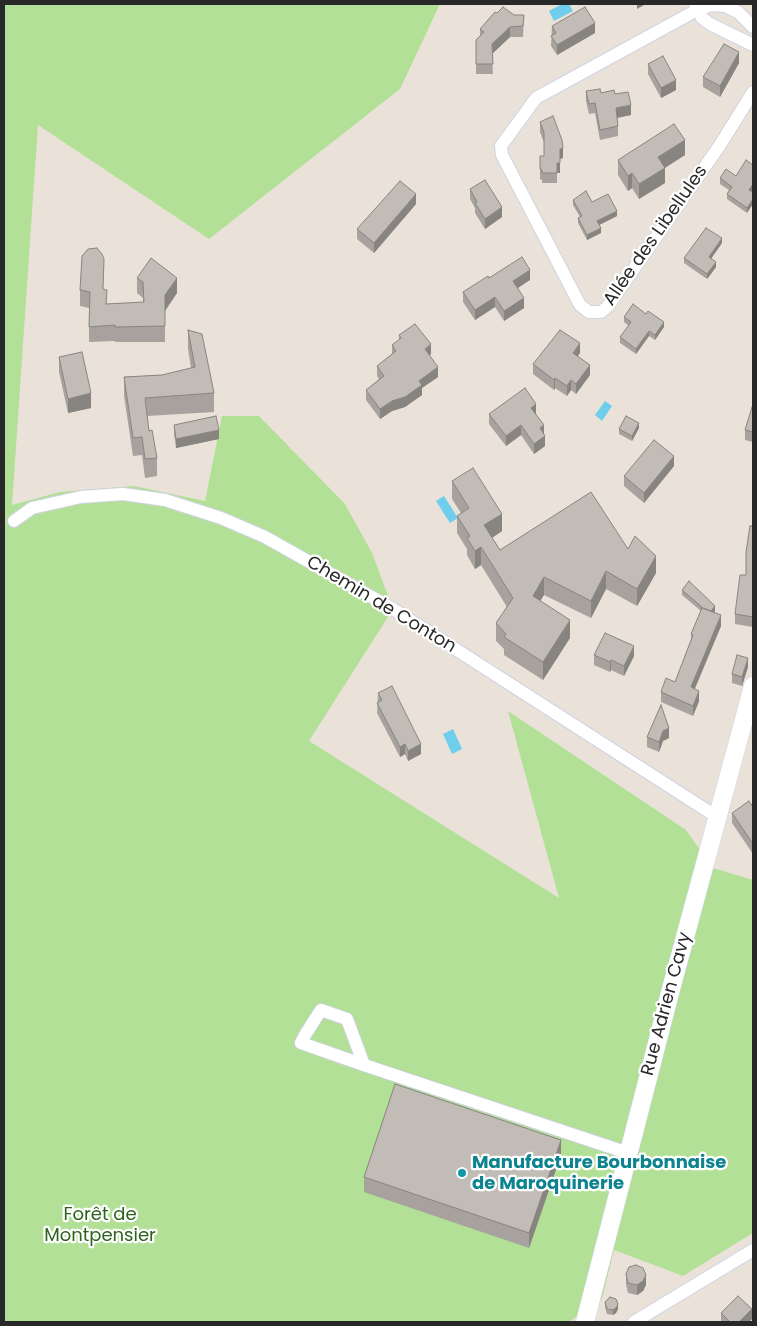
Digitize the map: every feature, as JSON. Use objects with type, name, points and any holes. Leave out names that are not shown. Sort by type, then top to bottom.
[{"type":"main road","name":"Rue Adrien Cavy","points":[[585,1322],[628,1153],[753,686]]},
{"type":"street","points":[[753,27],[738,12],[725,6],[696,7],[702,18],[710,24],[753,44]]},
{"type":"street","name":"Allée des Libellules","points":[[696,7],[536,98],[501,146],[502,154],[580,305],[589,312],[601,312],[608,306],[720,145],[753,92]]},
{"type":"street","name":"Chemin de Conton","points":[[14,521],[32,508],[81,497],[123,494],[165,500],[221,518],[265,537],[393,608],[718,817]]},
{"type":"street","points":[[364,1065],[348,1019],[321,1010],[304,1035],[301,1043],[364,1065],[628,1153]]},
{"type":"street","points":[[634,1322],[753,1250]]},
{"type":"green space","name":"Forêt de Montpensier","points":[[4,4],[440,4],[400,89],[209,239],[38,125],[12,505],[60,492],[134,486],[205,501],[222,416],[259,416],[345,504],[372,553],[393,609],[309,741],[559,898],[508,711],[686,830],[713,868],[753,880],[753,1233],[683,1276],[614,1250],[602,1299],[569,1322],[4,1322]]},
{"type":"water","points":[[562,4],[569,4],[573,11],[554,21],[549,11]]},
{"type":"water","points":[[605,401],[612,406],[602,421],[595,415]]},
{"type":"water","points":[[444,496],[458,518],[450,523],[436,501]]},
{"type":"water","points":[[453,729],[462,749],[452,754],[443,734]]},
{"type":"building","points":[[503,7],[514,15],[524,15],[523,26],[510,27],[492,44],[493,64],[476,64],[476,40],[484,32],[480,29],[495,12],[497,13]]},
{"type":"building","points":[[585,7],[595,23],[557,45],[551,36],[556,33],[552,26]]},
{"type":"building","points":[[724,44],[739,52],[720,86],[703,77]]},
{"type":"building","points":[[663,56],[676,80],[661,88],[648,64]]},
{"type":"building","points":[[600,89],[601,93],[614,90],[615,94],[628,92],[631,105],[616,108],[618,126],[600,130],[595,103],[589,104],[586,91]]},
{"type":"building","points":[[553,116],[563,148],[560,149],[560,163],[557,163],[557,173],[542,173],[540,169],[540,156],[544,156],[544,132],[540,122]]},
{"type":"building","points":[[674,124],[685,140],[658,157],[665,168],[639,184],[632,173],[628,176],[618,160]]},
{"type":"building","points":[[746,160],[753,165],[753,184],[749,190],[753,192],[753,199],[747,208],[727,194],[732,187],[720,178],[726,169],[736,176]]},
{"type":"building","points":[[485,180],[502,207],[485,219],[475,203],[477,202],[470,189]]},
{"type":"building","points":[[400,181],[416,194],[374,243],[357,229]]},
{"type":"building","points":[[586,191],[592,202],[608,194],[617,211],[597,221],[601,228],[587,235],[578,218],[582,216],[573,200]]},
{"type":"building","points":[[706,228],[722,238],[709,257],[716,262],[707,274],[684,258]]},
{"type":"building","points":[[97,248],[104,259],[103,289],[107,290],[106,304],[144,302],[143,282],[137,278],[151,258],[177,278],[165,295],[165,326],[115,327],[115,325],[89,327],[90,292],[80,290],[82,256],[88,249]]},
{"type":"building","points":[[522,257],[530,270],[513,281],[524,298],[504,311],[495,297],[475,310],[463,292]]},
{"type":"building","points":[[633,304],[646,314],[648,311],[664,322],[655,335],[649,331],[636,349],[620,337],[631,322],[624,317]]},
{"type":"building","points":[[415,324],[431,344],[425,349],[438,367],[419,381],[422,385],[405,397],[392,401],[380,409],[366,390],[384,376],[377,366],[396,351],[392,345],[401,338],[399,335]]},
{"type":"building","points":[[188,330],[202,334],[214,393],[145,398],[149,431],[152,430],[157,458],[145,459],[142,437],[133,438],[124,377],[162,375],[195,367]]},
{"type":"building","points":[[560,330],[580,343],[573,353],[590,365],[576,384],[571,380],[567,386],[555,378],[554,380],[533,364]]},
{"type":"building","points":[[82,352],[91,393],[68,399],[59,357]]},
{"type":"building","points":[[525,388],[536,404],[531,408],[544,425],[540,428],[545,436],[534,444],[521,425],[506,436],[489,414]]},
{"type":"building","points":[[753,407],[753,432],[745,430]]},
{"type":"building","points":[[216,416],[219,430],[176,439],[174,425]]},
{"type":"building","points":[[626,416],[639,423],[632,436],[619,429]]},
{"type":"building","points":[[654,440],[674,456],[644,493],[624,476]]},
{"type":"building","points":[[473,468],[502,514],[484,525],[500,550],[591,492],[628,549],[635,536],[656,556],[637,589],[606,571],[591,601],[544,577],[533,596],[570,620],[543,662],[504,637],[506,634],[496,623],[513,598],[481,547],[475,551],[467,538],[470,536],[457,516],[469,508],[452,481]]},
{"type":"building","points":[[750,526],[753,526],[753,617],[735,614],[740,575],[746,575],[746,552]]},
{"type":"building","points":[[689,581],[715,606],[711,611],[703,608],[682,590]]},
{"type":"building","points":[[702,608],[721,615],[691,687],[699,691],[693,706],[661,692],[666,678],[675,682]]},
{"type":"building","points":[[605,633],[634,646],[624,666],[594,655]]},
{"type":"building","points":[[737,655],[748,658],[742,677],[732,674]]},
{"type":"building","points":[[392,686],[421,744],[408,751],[405,744],[400,747],[377,703],[382,700],[378,693]]},
{"type":"building","points":[[661,705],[669,728],[663,731],[659,742],[647,737]]},
{"type":"building","points":[[749,801],[753,807],[753,844],[732,813]]},
{"type":"building","name":"Manufacture Bourbonnaise de Maroquinerie","points":[[395,1084],[561,1140],[529,1233],[364,1177]]},
{"type":"building","points":[[636,1265],[643,1268],[646,1275],[643,1281],[637,1285],[628,1283],[626,1274],[629,1267]]},
{"type":"building","points":[[738,1296],[752,1309],[739,1322],[730,1322],[721,1313]]},
{"type":"building","points":[[610,1297],[616,1299],[618,1304],[613,1310],[607,1309],[605,1302]]},
{"type":"place","name":"Manufacture Bourbonnaise de Maroquinerie","points":[[462,1173]]}]
